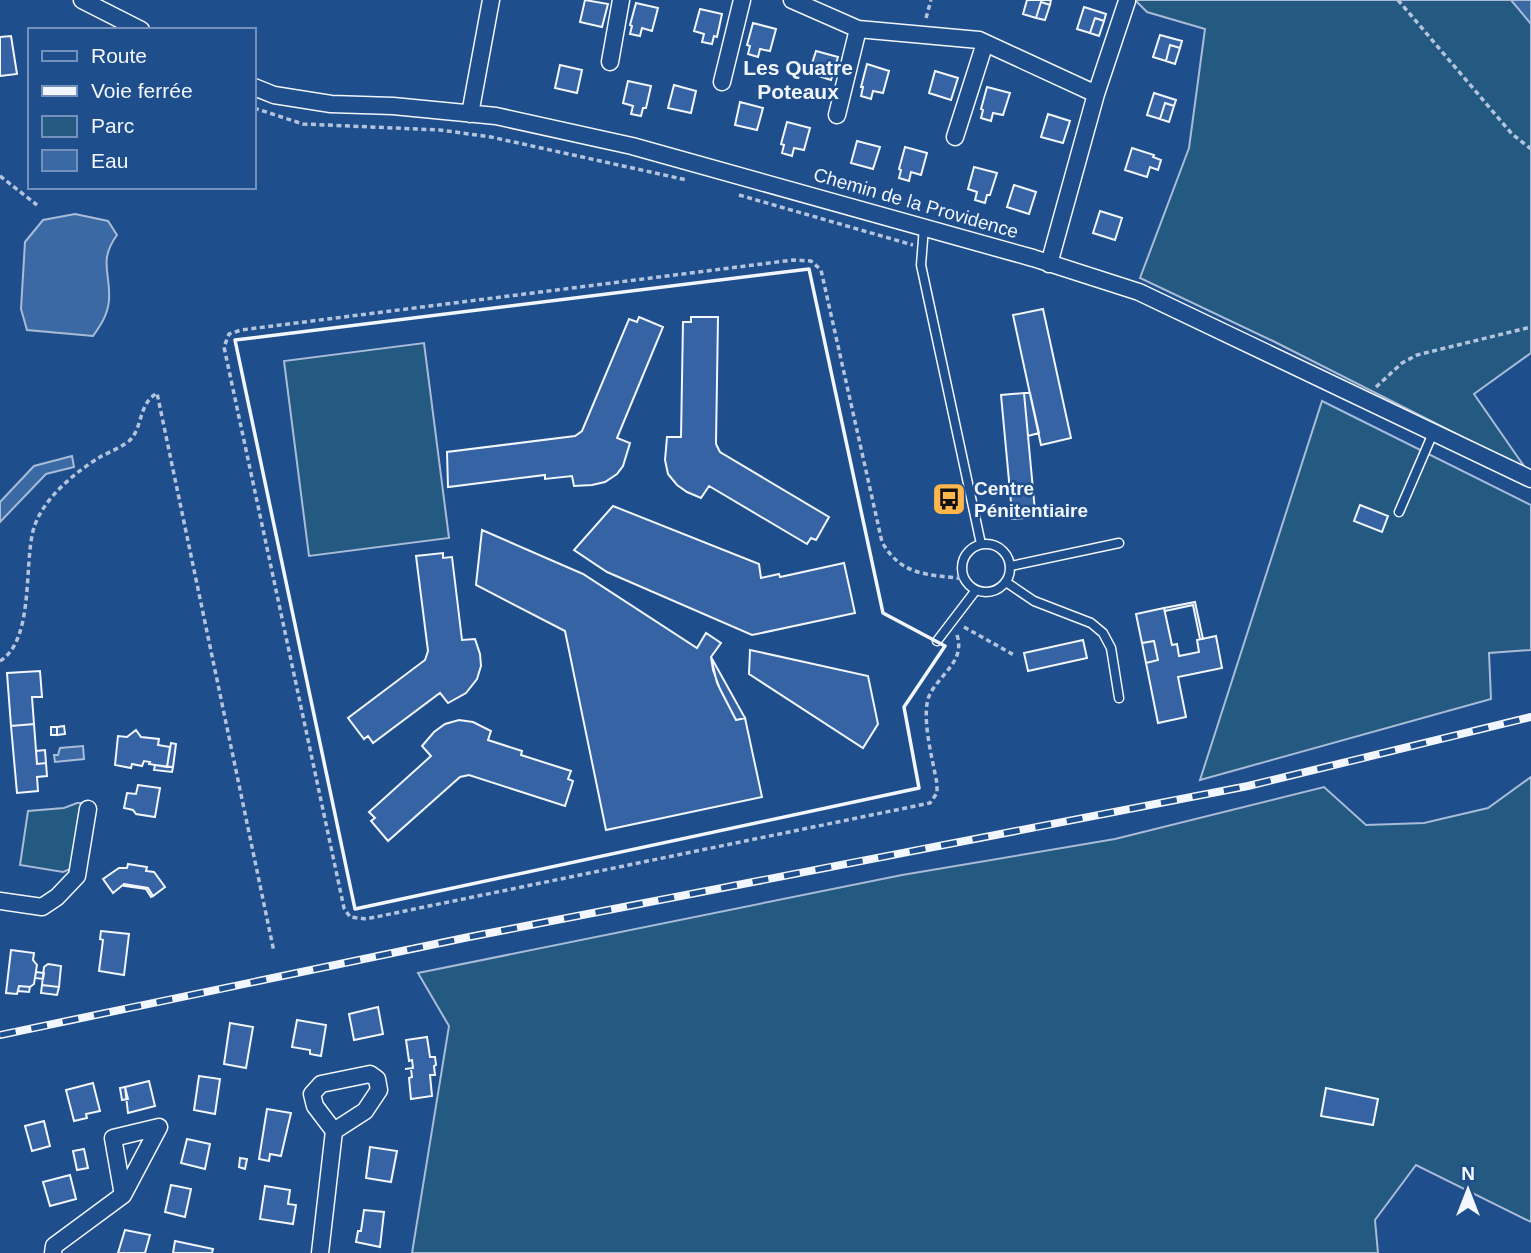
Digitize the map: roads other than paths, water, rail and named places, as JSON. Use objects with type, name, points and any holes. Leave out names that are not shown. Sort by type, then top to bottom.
[{"type":"street","points":[[82,0],[137,28]]},
{"type":"street","points":[[470,114],[491,0]]},
{"type":"street","points":[[610,62],[621,0]]},
{"type":"street","points":[[722,82],[742,0]]},
{"type":"street","points":[[792,0],[858,29],[979,40],[1097,94]]},
{"type":"street","points":[[1049,264],[1097,94],[1127,1]]},
{"type":"street","points":[[837,115],[858,29]]},
{"type":"street","points":[[955,137],[985,43]]},
{"type":"street","name":"Chemin de la Providence","points":[[256,89],[274,95],[331,104],[393,106],[496,116],[632,146],[1049,264],[1139,292],[1531,479]]},
{"type":"street","points":[[0,901],[42,907],[57,897],[77,876],[88,809]]},
{"type":"street","points":[[320,1253],[334,1131]]},
{"type":"street","points":[[53,1253],[54,1246],[123,1195]]},
{"type":"lane","points":[[924,227],[921,265],[981,544]]},
{"type":"lane","points":[[1399,512],[1433,433]]},
{"type":"lane","points":[[1011,566],[1119,543]]},
{"type":"lane","points":[[981,544],[998,546],[1009,558],[1011,566],[1006,582],[992,591],[976,590],[965,579],[962,564],[968,551],[981,544]]},
{"type":"lane","points":[[1006,582],[1034,601],[1091,623],[1103,633],[1111,648],[1119,698]]},
{"type":"lane","points":[[937,642],[976,590]]},
{"type":"water","points":[[1511,0],[1531,0],[1531,24]]},
{"type":"water","points":[[75,214],[108,221],[117,235],[108,252],[109,300],[106,315],[93,336],[27,330],[21,309],[25,242],[43,220]]},
{"type":"water","points":[[72,456],[74,467],[46,474],[0,522],[0,502],[34,466]]},
{"type":"water","points":[[83,746],[84,759],[55,762],[54,755],[58,755],[60,748]]},
{"type":"railway","points":[[0,1035],[469,937],[1248,786],[1531,717]]},
{"type":"place","name":"Centre Pénitentiaire","points":[[949,499]]},
{"type":"district","name":"Les Quatre Poteaux","points":[[798,79]]}]
